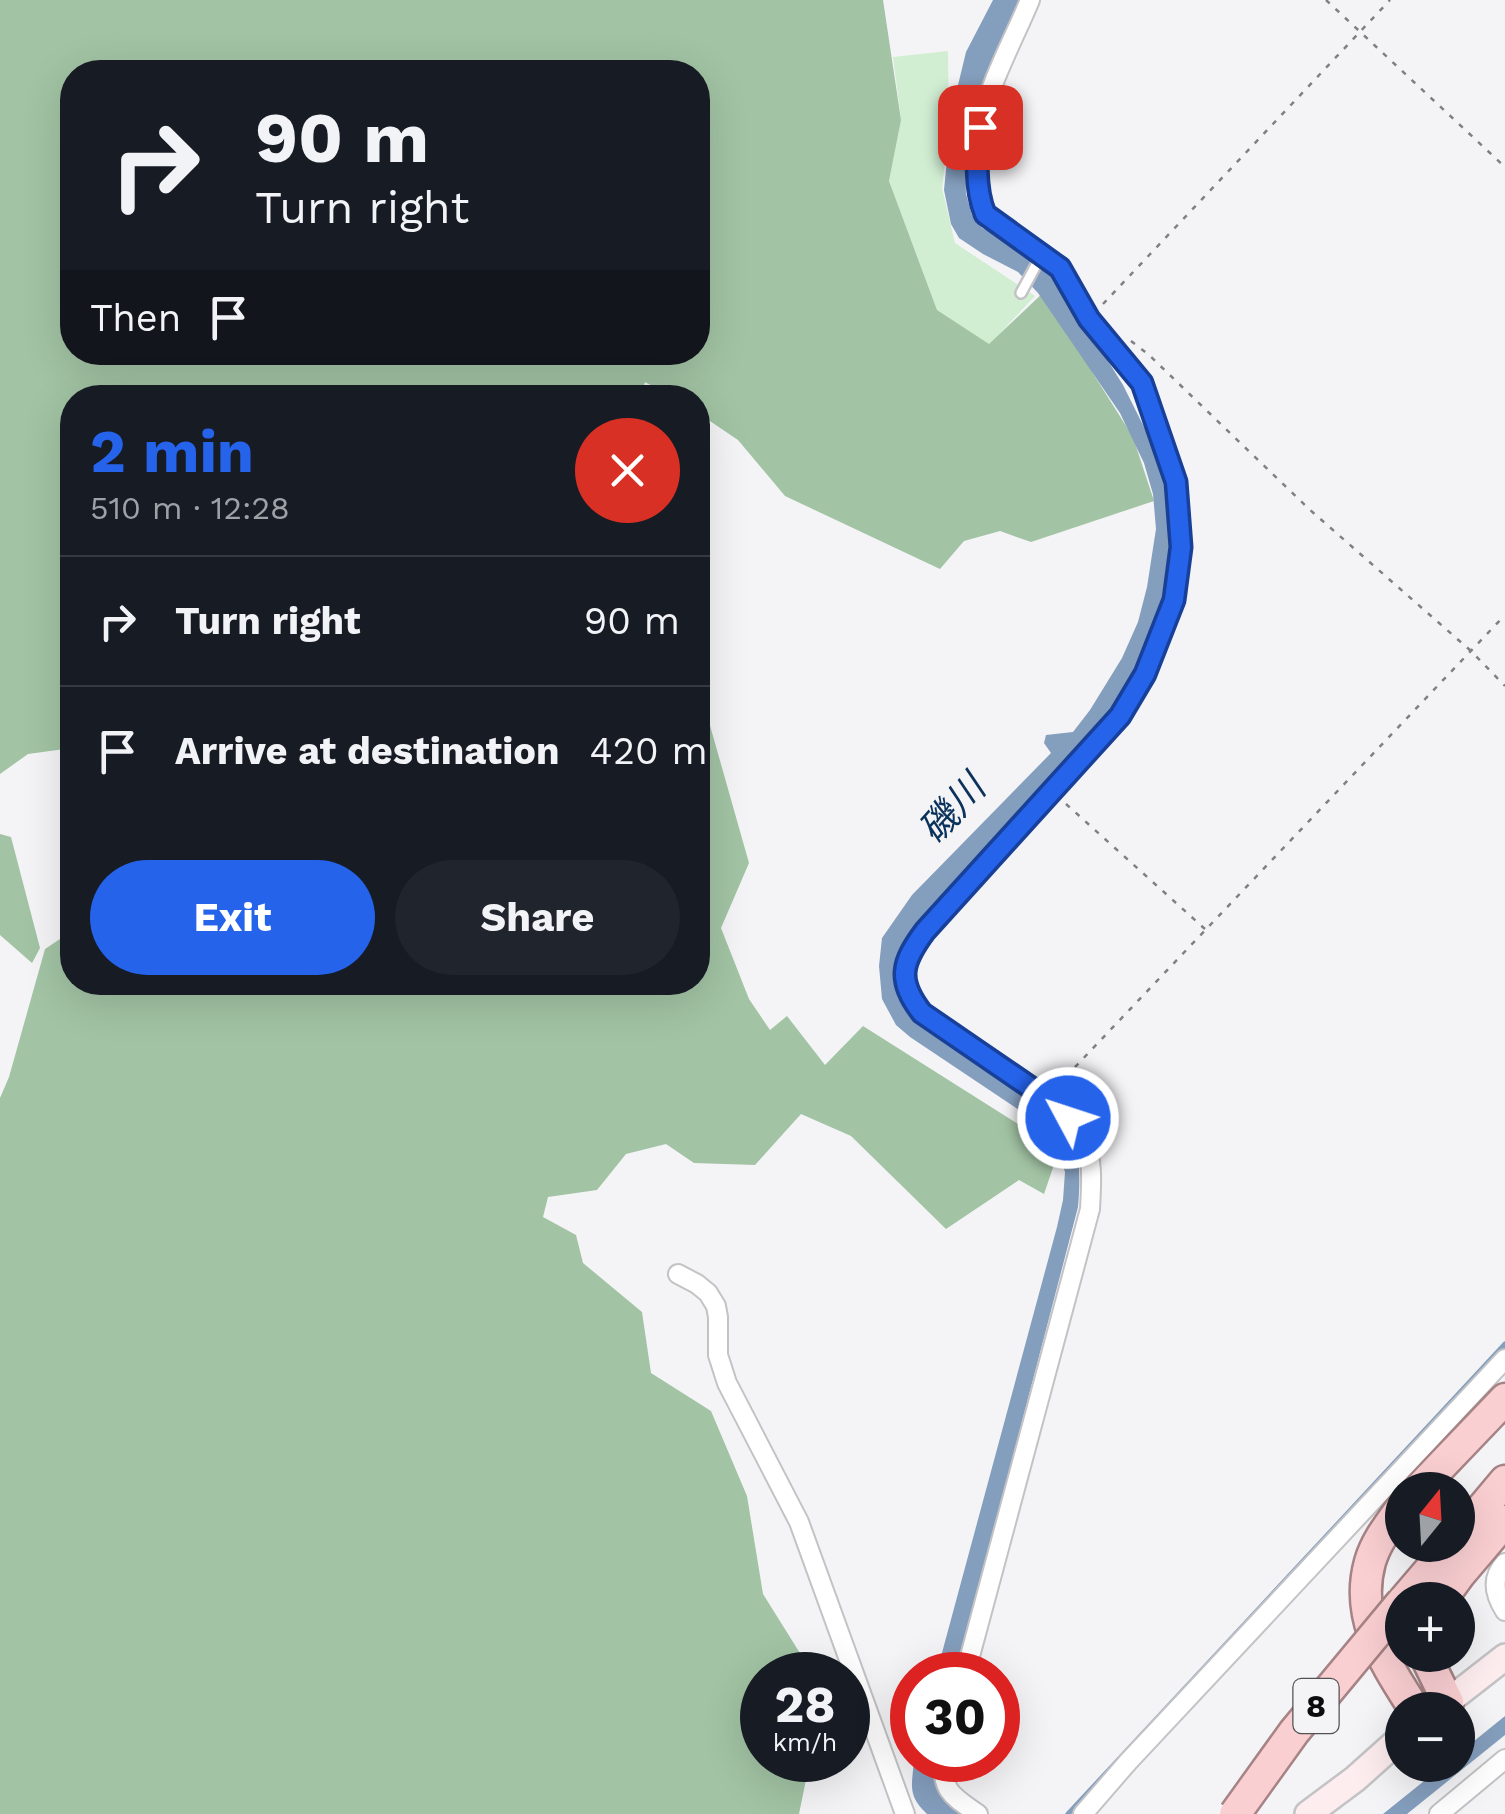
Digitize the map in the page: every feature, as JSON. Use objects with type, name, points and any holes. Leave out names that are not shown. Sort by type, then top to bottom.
[{"type":"highway","points":[[1435,1472],[1505,1399]]},
{"type":"highway","points":[[1475,1517],[1505,1481]]},
{"type":"highway","name":"8","points":[[1444,1582],[1460,1574],[1505,1521]]},
{"type":"highway","name":"8","points":[[1385,1532],[1371,1559],[1366,1584],[1367,1612],[1381,1656],[1404,1692]]},
{"type":"highway","name":"8","points":[[1235,1814],[1294,1732],[1385,1624]]},
{"type":"main road","points":[[1461,1692],[1505,1657]]},
{"type":"main road","points":[[1308,1814],[1385,1752]]},
{"type":"street","points":[[971,1652],[1090,1209],[1089,1158],[1084,1140],[1068,1118],[1046,1098],[922,1013],[910,998],[904,978],[909,952],[925,931],[1120,716],[1145,674],[1174,600],[1181,547],[1176,482],[1142,383],[1089,319],[1060,268],[985,214],[980,201],[980,127],[1000,63],[1030,0]]},
{"type":"street","points":[[678,1274],[708,1292],[716,1306],[718,1355],[726,1383],[798,1522],[905,1814]]},
{"type":"street","points":[[1083,1814],[1505,1359]]},
{"type":"street","points":[[1505,1563],[1495,1582],[1496,1597],[1505,1611]]},
{"type":"street","points":[[1439,1814],[1505,1760]]},
{"type":"street","points":[[945,1782],[950,1794],[978,1814]]},
{"type":"lane","points":[[1022,290],[1041,256]]},
{"type":"path","points":[[1326,0],[1505,167]]},
{"type":"path","points":[[1089,319],[1390,0]]},
{"type":"path","points":[[1122,334],[1505,686]]},
{"type":"path","points":[[1046,1098],[1505,616]]},
{"type":"path","points":[[1051,791],[1206,930]]},
{"type":"green space","points":[[0,0],[883,0],[901,120],[889,181],[937,310],[989,344],[1046,290],[1133,437],[1154,501],[1031,542],[1000,531],[964,541],[940,569],[785,496],[738,440],[710,421],[710,385],[645,382],[60,385],[60,750],[28,754],[0,774]]},
{"type":"green space","points":[[948,51],[949,127],[942,188],[955,243],[1035,296],[989,345],[937,310],[889,181],[901,119],[893,57]]},
{"type":"green space","points":[[710,725],[749,863],[721,928],[749,999],[770,1030],[787,1016],[825,1065],[863,1026],[1059,1150],[1044,1194],[1019,1180],[946,1229],[851,1136],[801,1114],[755,1165],[694,1163],[666,1144],[626,1154],[597,1190],[548,1197],[543,1217],[576,1235],[583,1263],[642,1312],[651,1373],[711,1411],[747,1496],[763,1594],[799,1652],[740,1652],[740,1782],[806,1782],[799,1814],[0,1814],[0,1098],[45,949],[60,939],[60,995],[710,995]]},
{"type":"green space","points":[[0,834],[11,837],[40,948],[32,963],[0,935]]},
{"type":"water","points":[[993,0],[1022,0],[984,81],[965,164],[966,194],[972,215],[982,228],[1033,251],[1050,268],[1123,385],[1163,465],[1170,488],[1173,528],[1161,615],[1128,690],[909,933],[897,962],[896,986],[907,1009],[929,1031],[1048,1109],[1072,1137],[1079,1172],[1078,1207],[962,1652],[942,1652],[1057,1227],[1065,1172],[1056,1144],[1037,1122],[896,1025],[882,999],[882,938],[912,895],[1051,753],[1044,743],[1046,735],[1073,732],[1090,710],[1122,658],[1138,622],[1156,529],[1153,494],[1144,463],[1120,413],[1038,293],[1018,272],[959,238],[951,224],[944,190],[952,110],[966,52]]},
{"type":"water","points":[[1505,1716],[1505,1735],[1475,1759],[1475,1740]]},
{"type":"water","points":[[913,1782],[936,1782],[947,1802],[960,1814],[927,1814],[912,1790]]},
{"type":"water","points":[[1423,1782],[1447,1782],[1407,1814],[1383,1814]]},
{"type":"waterway","points":[[1068,1814],[1505,1344]]},
{"type":"route","points":[[980,127],[977,178],[985,214],[1060,268],[1089,319],[1142,383],[1176,482],[1180,515],[1181,547],[1174,600],[1145,674],[1120,716],[925,931],[909,952],[904,978],[910,998],[922,1013],[1046,1098],[1068,1118]]},
{"type":"water label","name":"磯川","points":[[952,809]]}]
